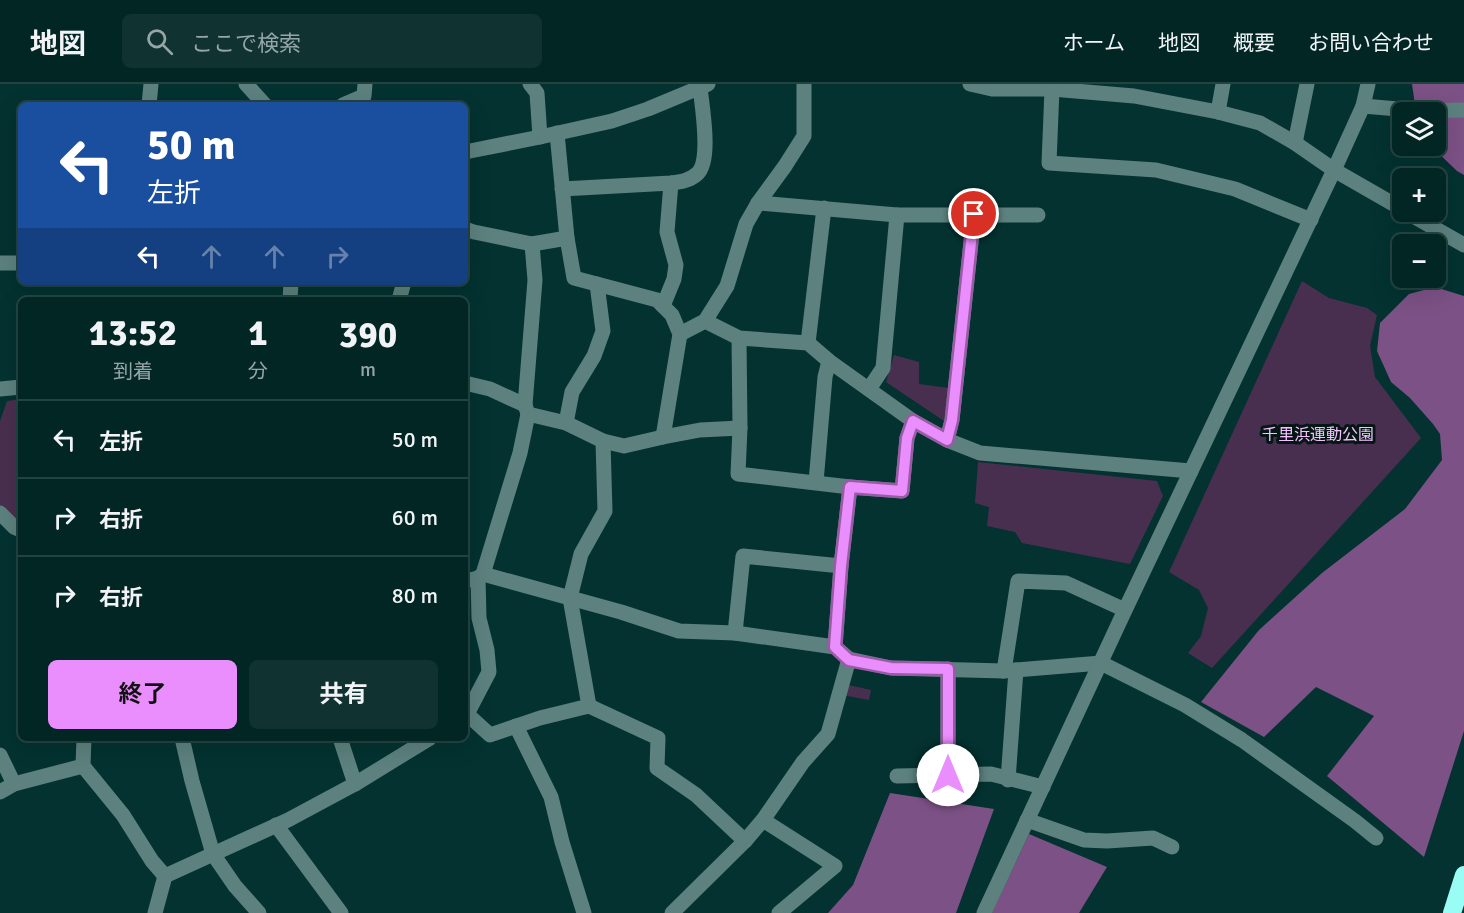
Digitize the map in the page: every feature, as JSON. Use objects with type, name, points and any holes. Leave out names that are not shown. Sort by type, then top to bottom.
[{"type":"highway","points":[[1452,913],[1464,875]]},
{"type":"street","points":[[149,102],[151,84]]},
{"type":"street","points":[[246,84],[262,102]]},
{"type":"street","points":[[350,102],[364,96],[365,84]]},
{"type":"street","points":[[530,84],[537,93],[540,137]]},
{"type":"street","points":[[680,334],[705,321],[727,286],[746,224],[804,136],[804,84]]},
{"type":"street","points":[[970,84],[992,89],[1133,90],[1260,123],[1392,203]]},
{"type":"street","points":[[1218,112],[1223,84]]},
{"type":"street","points":[[1295,143],[1307,84]]},
{"type":"street","points":[[984,913],[1311,220],[1363,106],[1368,84]]},
{"type":"street","points":[[468,151],[612,121],[704,86],[706,150],[699,173],[688,180],[671,183],[562,189]]},
{"type":"street","points":[[1052,90],[1049,163],[1156,170],[1235,189],[1311,220]]},
{"type":"street","points":[[1363,106],[1421,111],[1464,110]]},
{"type":"street","points":[[557,133],[567,238],[574,278],[657,300],[672,315],[680,334],[663,436]]},
{"type":"street","points":[[663,306],[674,279],[676,265],[667,232],[671,183]]},
{"type":"street","points":[[758,203],[897,215],[1038,215]]},
{"type":"street","points":[[808,343],[824,208]]},
{"type":"street","points":[[947,440],[952,420],[974,214]]},
{"type":"street","points":[[869,389],[883,368],[897,215]]},
{"type":"street","points":[[1425,222],[1464,245]]},
{"type":"street","points":[[468,230],[532,244],[567,238]]},
{"type":"street","points":[[468,711],[489,672],[487,650],[479,618],[475,577],[520,453],[526,409],[535,280],[532,244]]},
{"type":"street","points":[[0,263],[18,264]]},
{"type":"street","points":[[566,423],[572,392],[594,356],[603,331],[597,284]]},
{"type":"street","points":[[705,321],[739,338],[808,343],[829,361],[913,421],[947,440],[980,453],[1191,471]]},
{"type":"street","points":[[739,338],[738,474],[902,491],[907,438],[913,421]]},
{"type":"street","points":[[816,482],[825,377],[829,361]]},
{"type":"street","points":[[468,384],[490,389],[526,409],[566,423],[603,441],[624,446],[700,430],[740,428]]},
{"type":"street","points":[[0,389],[18,387]]},
{"type":"street","points":[[589,706],[570,598],[581,554],[605,511],[603,441]]},
{"type":"street","points":[[835,647],[850,487]]},
{"type":"street","points":[[0,513],[18,529]]},
{"type":"street","points":[[735,633],[743,556],[841,566]]},
{"type":"street","points":[[475,577],[570,598],[621,612],[679,632],[735,633],[835,647],[849,660],[891,668],[1010,670],[1101,663],[1185,705],[1242,740],[1376,838]]},
{"type":"street","points":[[1008,780],[1010,670],[1017,581],[1066,583],[1125,610]]},
{"type":"street","points":[[672,913],[745,841],[763,820],[803,762],[828,734],[849,660]]},
{"type":"street","points":[[948,669],[948,775]]},
{"type":"street","points":[[468,717],[490,735],[540,718],[589,706],[658,738],[657,768],[696,795],[745,841]]},
{"type":"street","points":[[516,726],[551,797],[584,913]]},
{"type":"street","points":[[84,741],[83,766],[123,815],[152,861],[165,876]]},
{"type":"street","points":[[183,741],[213,854],[235,886],[259,913]]},
{"type":"street","points":[[341,741],[355,784]]},
{"type":"street","points":[[165,876],[288,820],[355,784],[425,741]]},
{"type":"street","points":[[0,755],[14,784]]},
{"type":"street","points":[[0,792],[14,784],[83,766]]},
{"type":"street","points":[[897,776],[991,774],[1043,787]]},
{"type":"street","points":[[763,820],[835,866],[779,913]]},
{"type":"street","points":[[1027,820],[1084,840],[1153,838],[1172,847]]},
{"type":"street","points":[[276,825],[341,913]]},
{"type":"street","points":[[155,913],[165,876]]},
{"type":"green space","name":"千里浜運動公園","points":[[1302,281],[1329,298],[1367,308],[1377,315],[1370,346],[1375,377],[1421,438],[1212,668],[1188,653],[1201,636],[1208,608],[1199,590],[1169,572]]},
{"type":"green space","points":[[894,355],[919,362],[919,384],[949,388],[944,421],[886,382]]},
{"type":"green space","points":[[18,399],[18,524],[0,509],[0,421],[7,401]]},
{"type":"green space","points":[[978,462],[1157,481],[1163,496],[1130,564],[1022,543],[1015,532],[987,526],[989,507],[975,503]]},
{"type":"green space","points":[[844,684],[871,690],[869,700],[842,695]]},
{"type":"shaded area","points":[[1412,84],[1464,84],[1464,175],[1441,156],[1446,156],[1446,102],[1415,102]]},
{"type":"shaded area","points":[[1438,288],[1464,296],[1464,731],[1424,857],[1327,776],[1374,716],[1316,687],[1264,737],[1201,702],[1259,630],[1322,573],[1405,509],[1442,460],[1440,434],[1410,398],[1391,382],[1377,351],[1380,323],[1409,294]]},
{"type":"shaded area","points":[[890,793],[994,809],[956,913],[828,913],[853,885]]},
{"type":"shaded area","points":[[1029,834],[1107,867],[1079,913],[992,913]]},
{"type":"route","points":[[948,775],[948,669],[891,668],[849,660],[835,647],[850,487],[902,491],[907,438],[913,421],[947,440],[952,420],[974,214]]}]
